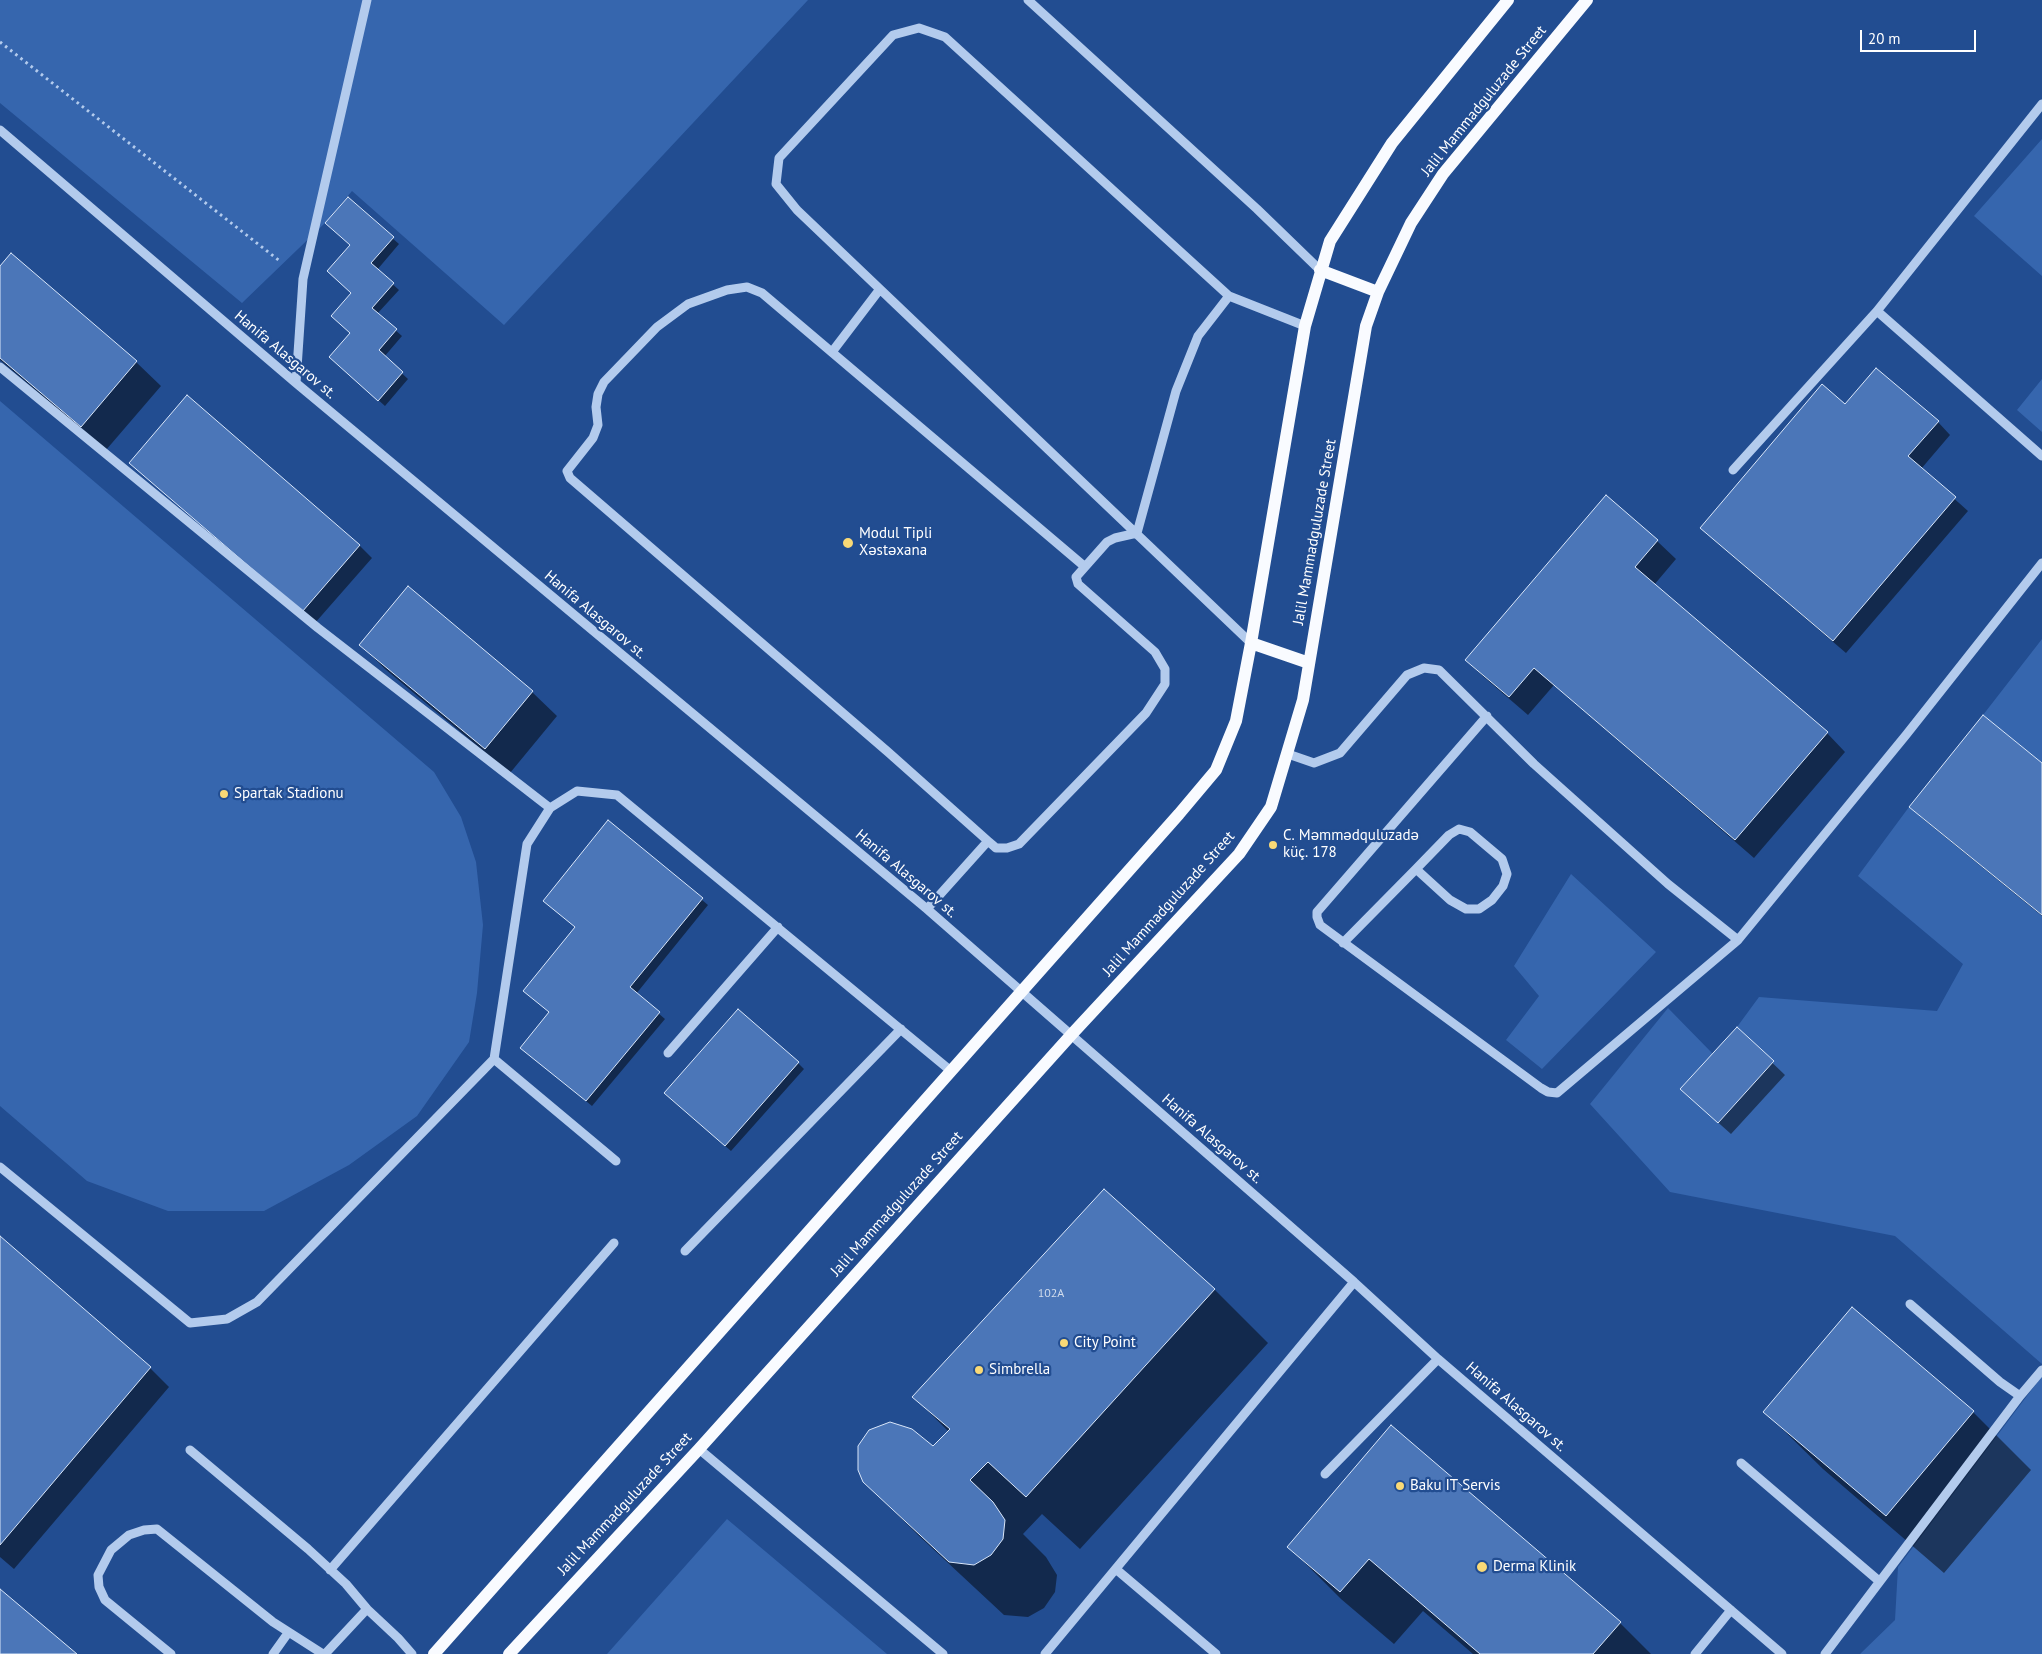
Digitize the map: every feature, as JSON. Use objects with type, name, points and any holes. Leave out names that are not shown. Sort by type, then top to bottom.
[{"type":"main road","points":[[434,1654],[1216,770],[1236,721],[1252,643],[1304,326],[1330,242],[1392,143],[1508,0]]},
{"type":"main road","name":"Jalil Mammadguluzade Street","points":[[509,1654],[699,1449],[1072,1034],[1239,854],[1271,807],[1303,700],[1366,326],[1378,292],[1411,223],[1443,174],[1588,0]]},
{"type":"main road","points":[[1320,270],[1378,292]]},
{"type":"main road","points":[[1252,643],[1309,663]]},
{"type":"street","points":[[296,382],[303,280],[367,0]]},
{"type":"street","points":[[1028,0],[1257,209],[1320,270]]},
{"type":"street","points":[[1252,643],[797,210],[776,184],[778,158],[893,35],[919,28],[945,37],[1229,296],[1304,326]]},
{"type":"street","points":[[1733,470],[1877,311],[2042,104]]},
{"type":"street","name":"Hanifa Alasgarov st.","points":[[0,130],[296,382],[928,910],[1354,1282],[1438,1359],[1782,1654]]},
{"type":"street","points":[[1084,566],[762,293],[747,287],[727,290],[688,304],[658,327],[604,382],[598,394],[596,407],[598,425],[593,438],[567,471],[570,478],[888,752],[996,848],[1007,848],[1019,844],[1146,714],[1165,684],[1164,668],[1155,652],[1078,584],[1076,576],[1107,542],[1115,538],[1137,533]]},
{"type":"street","points":[[832,352],[880,289]]},
{"type":"street","points":[[1137,533],[1176,391],[1198,336],[1229,296]]},
{"type":"street","points":[[1877,311],[2042,456]]},
{"type":"street","points":[[0,367],[318,628],[550,808]]},
{"type":"street","points":[[1487,716],[1318,912],[1317,917],[1320,925],[1343,943],[1541,1088],[1548,1092],[1557,1093],[1738,940],[1906,735],[2042,563]]},
{"type":"street","points":[[1288,754],[1314,763],[1340,753],[1407,676],[1424,668],[1439,670],[1534,764],[1654,872],[1738,940]]},
{"type":"street","points":[[0,1167],[190,1323],[227,1319],[256,1302],[494,1059],[527,844],[550,808],[578,791],[617,795],[951,1071]]},
{"type":"street","points":[[1343,943],[1416,868],[1449,835],[1459,829],[1470,832],[1502,860],[1507,874],[1503,886],[1492,900],[1479,909],[1466,909],[1450,900],[1416,868]]},
{"type":"street","points":[[928,910],[988,841]]},
{"type":"street","points":[[668,1053],[778,927]]},
{"type":"street","points":[[685,1251],[901,1029]]},
{"type":"street","points":[[494,1059],[616,1161]]},
{"type":"street","points":[[330,1570],[614,1243]]},
{"type":"street","points":[[1045,1654],[1117,1570],[1354,1282]]},
{"type":"street","points":[[1910,1304],[2000,1382],[2020,1396]]},
{"type":"street","points":[[1325,1474],[1438,1359]]},
{"type":"street","points":[[1825,1654],[2020,1396],[2038,1383],[2042,1370]]},
{"type":"street","points":[[699,1449],[943,1654]]},
{"type":"street","points":[[190,1450],[308,1549],[346,1584],[412,1654]]},
{"type":"street","points":[[1741,1463],[1879,1581]]},
{"type":"street","points":[[171,1654],[104,1600],[99,1587],[98,1575],[102,1564],[111,1550],[129,1535],[144,1530],[157,1529],[288,1633],[324,1654],[368,1609]]},
{"type":"street","points":[[1117,1570],[1216,1654]]},
{"type":"street","points":[[1695,1654],[1731,1610]]},
{"type":"street","points":[[273,1654],[288,1633]]},
{"type":"path","points":[[0,42],[303,280]]},
{"type":"shaded area","points":[[0,0],[808,0],[504,325],[352,191],[325,223],[242,303],[0,103]]},
{"type":"shaded area","points":[[2042,139],[2042,276],[1974,216]]},
{"type":"shaded area","points":[[2042,379],[2042,432],[2017,410]]},
{"type":"shaded area","name":"Spartak Stadionu","points":[[0,401],[434,772],[461,817],[476,862],[483,925],[477,993],[469,1042],[417,1116],[349,1165],[264,1211],[168,1211],[87,1181],[0,1106]]},
{"type":"shaded area","points":[[2042,639],[2042,763],[1983,715]]},
{"type":"shaded area","points":[[1909,807],[2042,915],[2042,1364],[1895,1236],[1670,1192],[1590,1104],[1668,1008],[1713,1054],[1718,1122],[1774,1062],[1737,1027],[1759,997],[1937,1011],[1963,964],[1858,876]]},
{"type":"shaded area","points":[[1571,874],[1656,952],[1542,1069],[1506,1040],[1539,996],[1514,966]]},
{"type":"shaded area","points":[[2042,1376],[2042,1654],[1860,1654],[1895,1620],[1898,1567]]},
{"type":"shaded area","points":[[727,1519],[887,1654],[607,1654]]},
{"type":"building","points":[[348,197],[394,237],[371,263],[394,283],[372,308],[397,329],[379,350],[403,372],[378,401],[329,357],[350,333],[331,316],[351,293],[327,271],[350,245],[325,223]]},
{"type":"building","points":[[11,253],[137,361],[81,427],[0,358],[0,266]]},
{"type":"building","points":[[1876,368],[1939,421],[1908,456],[1956,497],[1833,641],[1700,528],[1822,384],[1845,404]]},
{"type":"building","points":[[187,395],[360,545],[302,612],[129,463]]},
{"type":"building","points":[[1606,495],[1658,540],[1635,567],[1828,732],[1735,840],[1534,668],[1509,697],[1465,660]]},
{"type":"building","points":[[408,586],[533,691],[485,749],[359,645]]},
{"type":"building","points":[[1983,715],[2042,763],[2042,915],[1909,807]]},
{"type":"building","points":[[608,820],[703,898],[630,987],[660,1012],[586,1101],[520,1048],[549,1012],[523,991],[575,927],[543,901]]},
{"type":"building","points":[[738,1009],[799,1062],[725,1146],[664,1093]]},
{"type":"building","points":[[1737,1027],[1774,1061],[1718,1123],[1680,1089]]},
{"type":"building","name":"City Point","points":[[1104,1189],[1215,1289],[1026,1497],[988,1462],[970,1480],[993,1502],[1005,1520],[1003,1539],[991,1555],[974,1565],[949,1562],[863,1482],[858,1470],[858,1446],[869,1430],[890,1422],[912,1429],[933,1446],[950,1429],[912,1397]]},
{"type":"building","points":[[0,1236],[151,1367],[0,1545]]},
{"type":"building","points":[[1852,1307],[1974,1411],[1886,1516],[1763,1412]]},
{"type":"building","name":"Baku IT Servis","points":[[1391,1425],[1621,1622],[1593,1654],[1480,1654],[1369,1559],[1340,1592],[1287,1547]]},
{"type":"building","points":[[0,1589],[77,1654],[0,1654]]},
{"type":"place","name":"Modul Tipli Xəstəxana","points":[[848,543]]},
{"type":"place","name":"Spartak Stadionu","points":[[224,794]]},
{"type":"place","name":"C. Məmmədquluzadə küç. 178","points":[[1273,845]]},
{"type":"place","name":"City Point","points":[[1064,1343]]},
{"type":"place","name":"Simbrella","points":[[979,1370]]},
{"type":"place","name":"Baku IT Servis","points":[[1400,1486]]},
{"type":"place","name":"Derma Klinik","points":[[1482,1567]]}]
